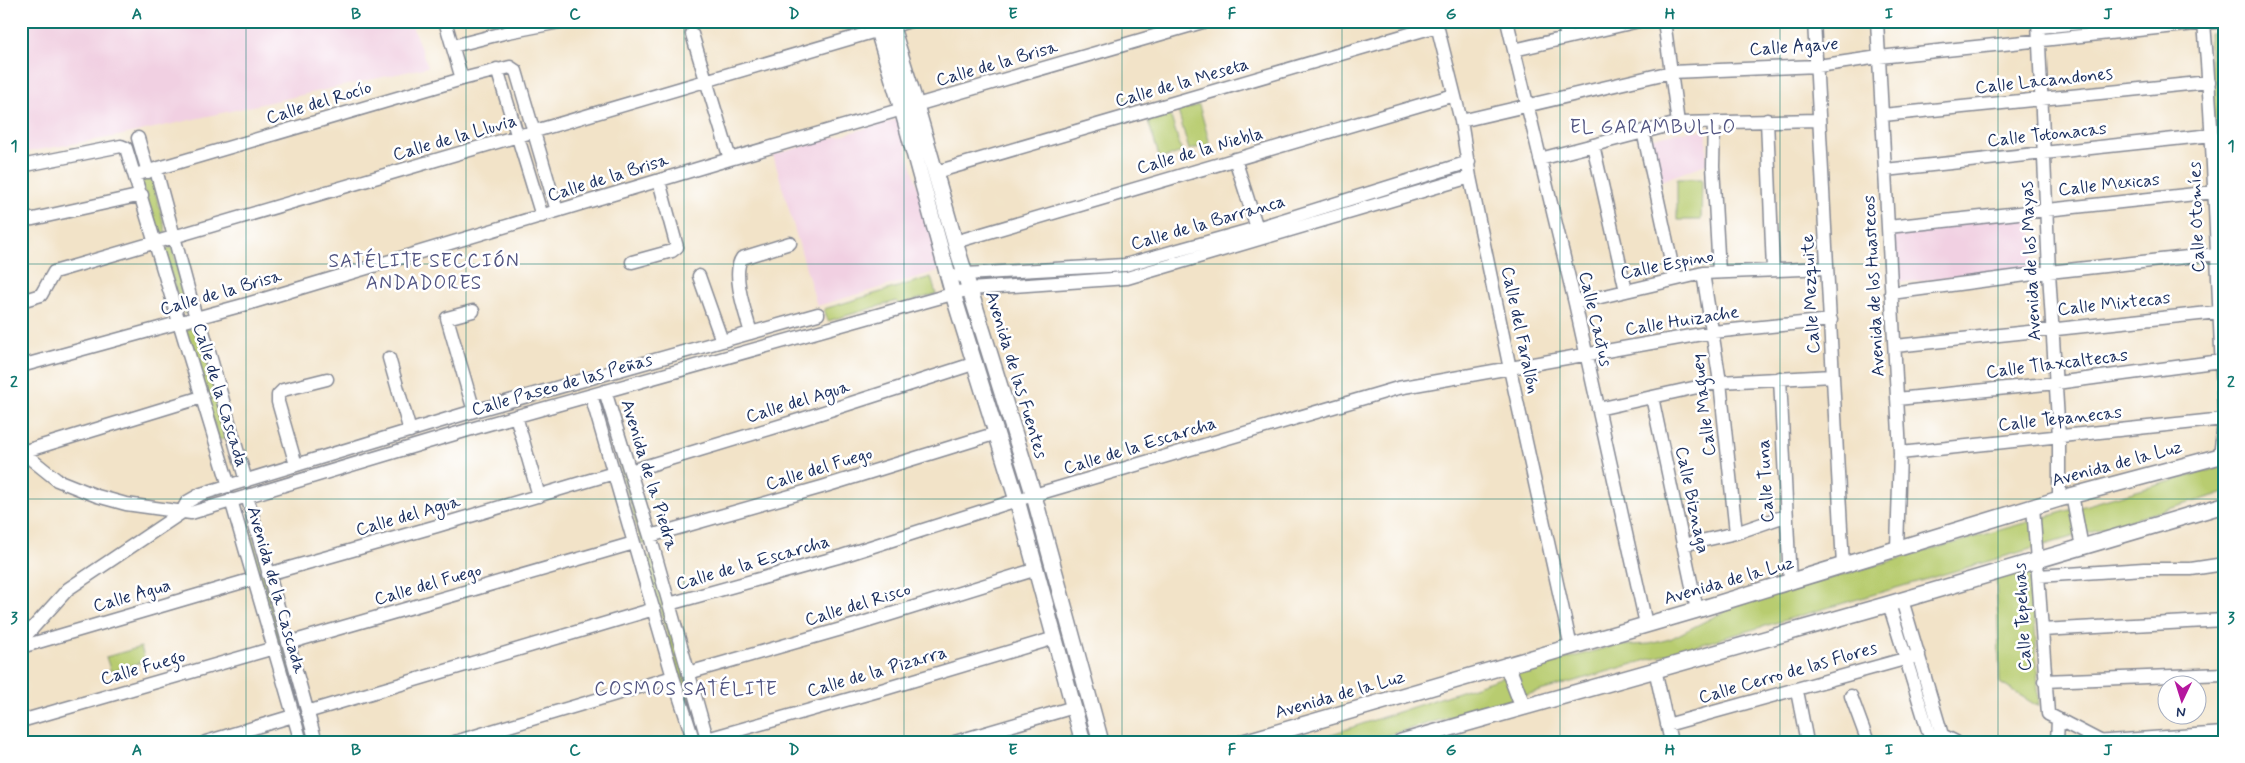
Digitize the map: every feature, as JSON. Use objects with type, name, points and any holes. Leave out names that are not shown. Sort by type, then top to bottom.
[{"type":"main road","name":"Avenida de las Fuentes","points":[[883,25],[909,107],[949,278],[1017,500],[1083,737]]},
{"type":"main road","name":"Avenida de las Fuentes","points":[[909,107],[936,172],[955,242],[1034,496],[1101,742]]},
{"type":"main road","name":"Avenida de la Luz","points":[[1244,742],[1697,610],[2034,506],[2222,456]]},
{"type":"main road","points":[[1401,742],[1896,602],[2224,505]]},
{"type":"main road","points":[[1508,665],[1523,707]]},
{"type":"street","points":[[445,21],[462,79]]},
{"type":"street","points":[[453,46],[507,26],[565,21]]},
{"type":"street","name":"Calle de la Lluvia","points":[[21,301],[41,295],[54,272],[706,83],[883,25],[910,21]]},
{"type":"street","name":"Calle de la Brisa","points":[[21,366],[196,318],[730,159],[1206,21]]},
{"type":"street","name":"Calle Cactus","points":[[1507,21],[1586,355],[1646,624]]},
{"type":"street","points":[[1563,21],[1567,37]]},
{"type":"street","points":[[1514,50],[1616,23],[1639,21]]},
{"type":"street","points":[[1664,21],[1678,123]]},
{"type":"street","name":"Calle Mezquite","points":[[1814,21],[1818,66],[1819,120],[1843,566]]},
{"type":"street","name":"Avenida de los Huastecos","points":[[1877,21],[1900,452],[1898,549]]},
{"type":"street","name":"Calle Agave","points":[[1461,121],[1671,72],[1818,66],[2101,21]]},
{"type":"street","name":"Calle Agave","points":[[2038,30],[2224,21]]},
{"type":"street","name":"Calle Otomíes","points":[[2204,23],[2212,135],[2218,312],[2224,410]]},
{"type":"street","name":"Calle del Farallón","points":[[1436,24],[1461,121],[1470,177],[1510,369],[1571,647]]},
{"type":"street","name":"Calle de la Meseta","points":[[936,172],[1436,24]]},
{"type":"street","name":"Avenida de los Mayas","points":[[2038,30],[2059,437],[2065,497],[2082,547]]},
{"type":"street","points":[[692,34],[730,159]]},
{"type":"street","name":"Calle del Rocío","points":[[135,175],[497,69],[513,68],[534,133]]},
{"type":"street","points":[[497,69],[542,216]]},
{"type":"street","name":"Calle Lacandones","points":[[1883,115],[2209,82]]},
{"type":"street","name":"Calle de la Niebla","points":[[955,242],[1454,95]]},
{"type":"street","points":[[1767,120],[1772,270]]},
{"type":"street","points":[[1540,159],[1678,123],[1819,120]]},
{"type":"street","points":[[1714,123],[1713,166],[1719,272]]},
{"type":"street","points":[[1643,131],[1676,280]]},
{"type":"street","points":[[534,133],[557,211]]},
{"type":"street","name":"Calle Totonacas","points":[[1885,170],[2212,135]]},
{"type":"street","points":[[138,138],[176,238],[196,318]]},
{"type":"street","points":[[1593,145],[1626,291]]},
{"type":"street","name":"Calle de la Cascada","points":[[21,166],[121,146],[126,148],[229,486]]},
{"type":"street","points":[[1235,159],[1257,228]]},
{"type":"street","name":"Calle de la Barranca","points":[[949,278],[965,274],[1125,265],[1257,228],[1469,162]]},
{"type":"street","name":"Calle de la Barranca","points":[[954,294],[970,289],[1127,278],[1470,177]]},
{"type":"street","points":[[632,262],[672,251],[677,247],[659,181]]},
{"type":"street","name":"Calle Mexicas","points":[[1888,227],[2214,192]]},
{"type":"street","points":[[21,220],[142,196]]},
{"type":"street","points":[[751,333],[737,274],[737,264],[742,258],[790,243]]},
{"type":"street","points":[[1891,293],[2049,272],[2216,254]]},
{"type":"street","name":"Calle Espino","points":[[1574,303],[1703,273],[1827,268]]},
{"type":"street","name":"Calle Maguey","points":[[1703,273],[1720,382],[1736,533]]},
{"type":"street","points":[[699,276],[722,341]]},
{"type":"street","name":"Calle Paseo de las Peñas","points":[[22,451],[57,480],[70,486],[126,504],[191,513],[516,416],[954,294]]},
{"type":"street","points":[[473,311],[447,318],[474,411]]},
{"type":"street","name":"Calle Mixtecas","points":[[1895,346],[2218,312]]},
{"type":"street","name":"Calle Paseo de las Peñas","points":[[181,513],[187,502],[198,496],[229,486],[474,411],[818,314]]},
{"type":"street","name":"Calle Huizache","points":[[1510,369],[1712,332],[1831,320]]},
{"type":"street","name":"Calle de la Cascada","points":[[203,331],[246,481]]},
{"type":"street","points":[[389,358],[410,431]]},
{"type":"street","name":"Calle Tlaxcaltecas","points":[[1897,399],[2056,383],[2221,361]]},
{"type":"street","name":"Calle del Agua","points":[[630,471],[800,420],[976,363]]},
{"type":"street","name":"Calle de la Escarcha","points":[[669,604],[842,556],[1017,500],[1398,388],[1510,369]]},
{"type":"street","points":[[1598,409],[1720,382],[1833,376]]},
{"type":"street","name":"Calle Tuna","points":[[1780,378],[1785,516],[1790,582]]},
{"type":"street","points":[[296,466],[278,396],[283,390],[327,379]]},
{"type":"street","name":"Avenida de la Piedra","points":[[605,391],[654,549],[699,707],[703,741]]},
{"type":"street","name":"Avenida de la Piedra","points":[[591,395],[673,677],[685,712],[703,741]]},
{"type":"street","points":[[22,451],[202,397]]},
{"type":"street","name":"Calle Biznaga","points":[[1652,397],[1697,610]]},
{"type":"street","points":[[516,416],[539,496]]},
{"type":"street","name":"Calle Tepanecas","points":[[1900,452],[2224,419]]},
{"type":"street","points":[[2222,456],[2224,423]]},
{"type":"street","name":"Calle del Fuego","points":[[650,536],[822,488],[997,432]]},
{"type":"street","name":"Calle del Agua","points":[[268,574],[614,473]]},
{"type":"street","name":"Avenida de la Cascada","points":[[247,496],[316,742]]},
{"type":"street","name":"Avenida de la Cascada","points":[[231,500],[301,742]]},
{"type":"street","name":"Calle Tepehuas","points":[[2034,506],[2044,681],[2048,714],[2058,719]]},
{"type":"street","points":[[21,641],[68,589],[181,513]]},
{"type":"street","points":[[1683,545],[1736,533],[1785,516]]},
{"type":"street","name":"Calle del Fuego","points":[[288,643],[636,548],[654,549]]},
{"type":"street","points":[[2038,576],[2144,569],[2191,570],[2224,564]]},
{"type":"street","name":"Calle del Risco","points":[[688,673],[859,624],[1037,569]]},
{"type":"street","name":"Calle Agua","points":[[21,647],[253,579]]},
{"type":"street","points":[[1896,602],[1912,656],[1932,738],[1956,742]]},
{"type":"street","points":[[308,712],[654,609]]},
{"type":"street","points":[[2042,630],[2224,620]]},
{"type":"street","name":"Calle de la Pizarra","points":[[703,741],[1056,638]]},
{"type":"street","name":"Calle Fuego","points":[[21,721],[274,648]]},
{"type":"street","name":"Calle Cerro de las Flores","points":[[1667,725],[1912,656]]},
{"type":"street","points":[[1655,669],[1671,742]]},
{"type":"street","points":[[2044,681],[2224,674]]},
{"type":"street","points":[[456,742],[673,677]]},
{"type":"street","name":"Avenida de la Cascada","points":[[287,689],[299,685]]},
{"type":"street","points":[[1798,696],[1807,742]]},
{"type":"street","points":[[1851,696],[1868,742]]},
{"type":"street","points":[[685,712],[699,707]]},
{"type":"street","points":[[955,742],[1074,707]]},
{"type":"street","points":[[206,742],[293,716]]},
{"type":"street","points":[[2057,742],[2058,719],[2100,741]]},
{"type":"street","points":[[2092,742],[2224,733]]},
{"type":"shaded area","points":[[21,21],[410,21],[428,67],[118,136],[21,153]]},
{"type":"shaded area","points":[[898,119],[942,270],[817,306],[773,155]]},
{"type":"shaded area","points":[[1707,130],[1706,164],[1658,182],[1648,139],[1678,132]]},
{"type":"shaded area","points":[[2032,214],[2033,269],[1896,283],[1892,228]]},
{"type":"green space","points":[[2224,32],[2224,338],[2209,33]]},
{"type":"green space","points":[[1199,105],[1210,144],[1189,150],[1178,111]]},
{"type":"green space","points":[[1170,114],[1182,152],[1160,159],[1148,121]]},
{"type":"green space","points":[[143,178],[152,179],[166,232],[159,234],[141,182]]},
{"type":"green space","points":[[1677,179],[1702,179],[1701,220],[1677,220]]},
{"type":"green space","points":[[172,247],[189,312],[184,314],[163,250]]},
{"type":"green space","points":[[931,277],[936,294],[898,305],[897,301],[828,321],[824,309]]},
{"type":"green space","points":[[196,327],[231,437],[219,440],[184,330]]},
{"type":"green space","points":[[607,405],[650,542],[642,545],[603,406]]},
{"type":"green space","points":[[2224,466],[2224,493],[1364,742],[1303,742],[1515,673],[1612,646],[1650,644],[1670,639],[1737,605]]},
{"type":"green space","points":[[248,521],[295,682],[290,684],[243,523]]},
{"type":"green space","points":[[652,556],[694,701],[687,703],[645,558]]},
{"type":"green space","points":[[2032,562],[2039,707],[2000,683],[1996,574]]},
{"type":"green space","points":[[141,647],[145,661],[111,672],[106,657]]},
{"type":"district","name":"EL GARAMBULLO","points":[[1653,127]]},
{"type":"district","name":"SATÉLITE SECCIÓN ANDADORES","points":[[424,272]]},
{"type":"district","name":"COSMOS SATÉLITE","points":[[686,689]]}]
